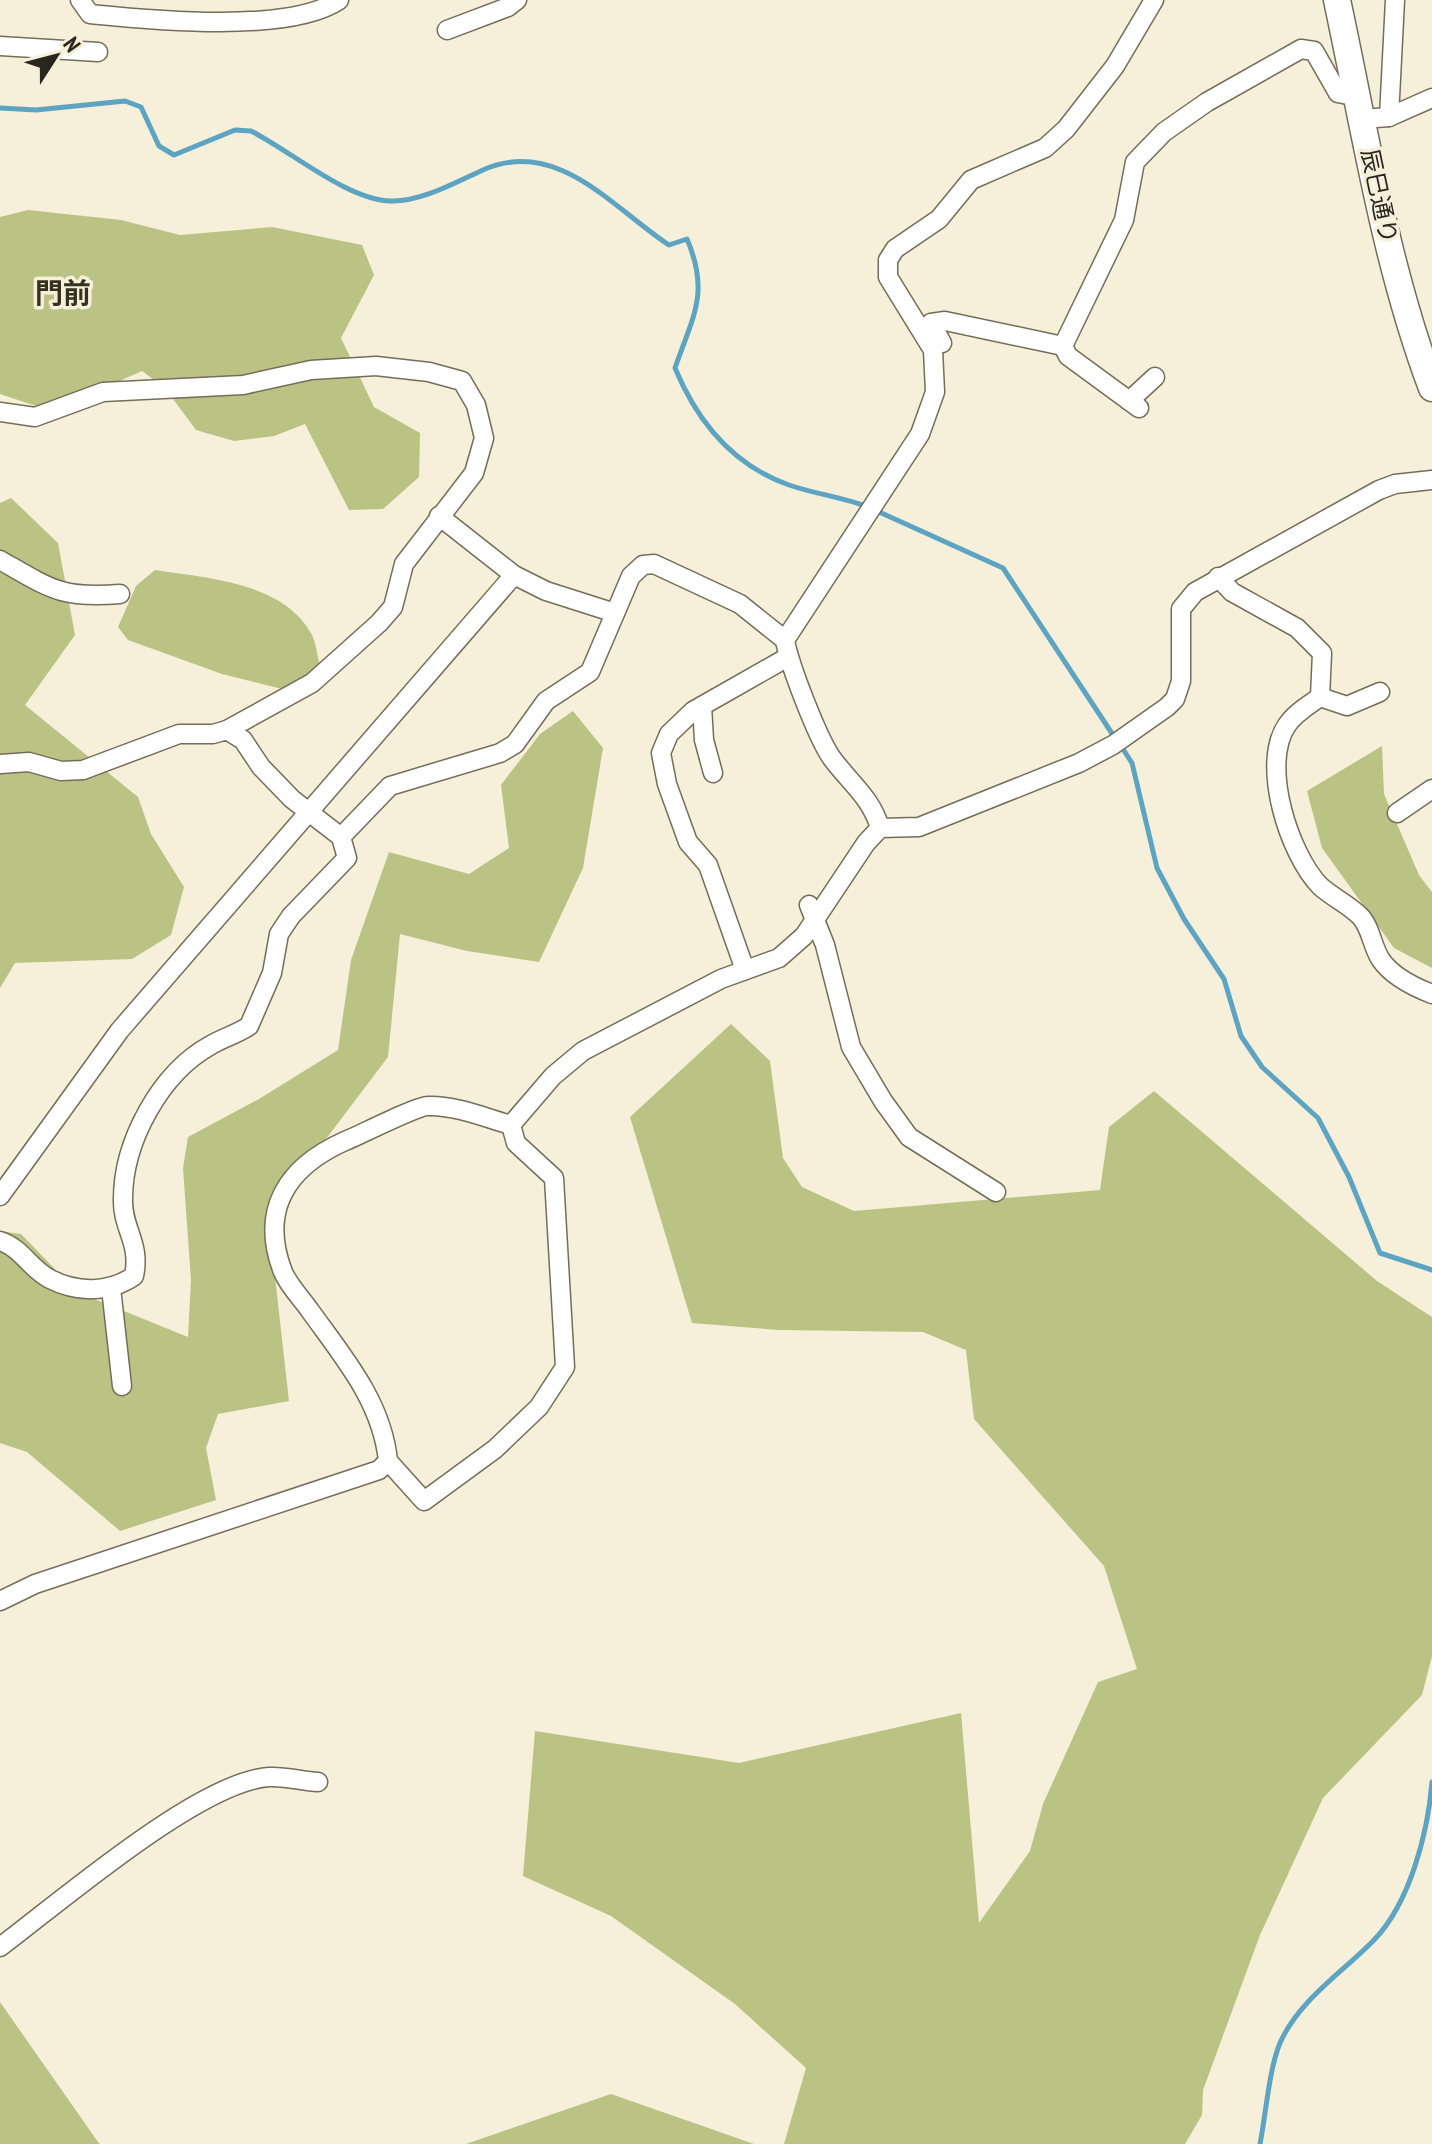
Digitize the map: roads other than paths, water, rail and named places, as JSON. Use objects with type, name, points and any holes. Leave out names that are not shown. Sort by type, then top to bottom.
[{"type":"street","points":[[80,0],[90,14],[224,22],[303,15],[339,0]]},
{"type":"street","points":[[447,30],[508,7],[517,0]]},
{"type":"street","points":[[745,970],[708,865],[688,842],[667,784],[661,753],[669,734],[702,706],[786,648],[920,434],[935,392],[935,362],[933,350],[888,277],[888,260],[895,249],[939,219],[971,180],[1045,148],[1066,129],[1115,66],[1154,0]]},
{"type":"street","name":"辰巳通り","points":[[1337,0],[1370,111],[1402,300],[1432,388]]},
{"type":"street","points":[[1370,111],[1395,0]]},
{"type":"street","points":[[0,46],[98,52]]},
{"type":"street","points":[[1063,346],[1124,220],[1135,162],[1164,132],[1207,102],[1301,49],[1314,51],[1338,93],[1370,111],[1432,98]]},
{"type":"street","points":[[935,362],[946,349],[931,323],[945,321],[1063,346]]},
{"type":"street","points":[[1063,346],[1068,356],[1134,404],[1155,377]]},
{"type":"street","points":[[0,412],[35,417],[103,392],[243,385],[311,370],[376,366],[446,375],[462,381],[476,405],[484,438],[474,473],[404,564],[393,607],[312,683],[227,730],[213,734],[179,734],[83,770],[61,771],[29,762],[0,764]]},
{"type":"street","points":[[511,1125],[553,1076],[583,1051],[672,1003],[779,958],[880,828],[919,827],[1079,763],[1113,745],[1167,707],[1175,699],[1181,681],[1181,609],[1195,592],[1379,490],[1395,484],[1432,480]]},
{"type":"street","points":[[439,516],[514,575],[546,591],[615,613]]},
{"type":"street","points":[[0,560],[54,591],[80,597],[120,594]]},
{"type":"street","points":[[341,837],[390,786],[500,753],[515,744],[546,701],[590,672],[631,576],[643,565],[654,564],[740,604],[786,648],[831,757],[875,810],[880,828]]},
{"type":"street","points":[[0,1196],[120,1030],[514,575]]},
{"type":"street","points":[[1218,577],[1232,592],[1297,628],[1322,653],[1320,697],[1287,725],[1275,767],[1282,810],[1295,847],[1319,885],[1362,917],[1381,960],[1398,976],[1432,994]]},
{"type":"street","points":[[1320,697],[1347,706],[1380,692]]},
{"type":"street","points":[[702,706],[704,740],[713,773]]},
{"type":"street","points":[[0,1241],[19,1249],[48,1278],[86,1288],[111,1288],[134,1276],[138,1250],[126,1223],[123,1199],[129,1159],[139,1126],[185,1065],[210,1045],[249,1026],[272,973],[279,934],[291,916],[347,858],[341,837],[307,811],[261,767],[243,740],[227,730]]},
{"type":"street","points":[[1397,813],[1432,789]]},
{"type":"street","points":[[812,913],[825,945],[851,1047],[883,1101],[909,1137],[996,1192]]},
{"type":"street","points":[[429,1106],[511,1125],[516,1143],[554,1178],[565,1367],[539,1407],[495,1449],[424,1501],[388,1461],[379,1415],[359,1379],[284,1275],[273,1236],[280,1197],[289,1182],[323,1151],[382,1127],[413,1109],[429,1106]]},
{"type":"street","points":[[111,1288],[122,1386]]},
{"type":"street","points":[[0,1601],[35,1584],[269,1504],[371,1475],[388,1461]]},
{"type":"street","points":[[0,1947],[185,1810],[242,1783],[269,1777],[318,1782]]},
{"type":"waterway","points":[[0,108],[36,110],[125,101],[141,107],[159,146],[174,155],[235,130],[251,131],[338,184],[374,199],[391,201],[426,195],[483,170],[510,162],[535,163],[560,169],[605,196],[669,245],[687,239],[694,258],[698,290],[693,319],[675,368],[694,406],[719,439],[750,466],[769,476],[789,485],[868,507]]},
{"type":"waterway","points":[[877,511],[1003,568],[1115,738]]},
{"type":"waterway","points":[[1121,746],[1132,763],[1157,868],[1184,919],[1224,979],[1241,1036],[1262,1067],[1318,1118],[1349,1177],[1380,1253],[1432,1270]]},
{"type":"waterway","points":[[1260,2144],[1270,2078],[1280,2043],[1298,2013],[1374,1940],[1398,1907],[1421,1844],[1432,1782]]},
{"type":"district","name":"門前","points":[[63,293]]}]
